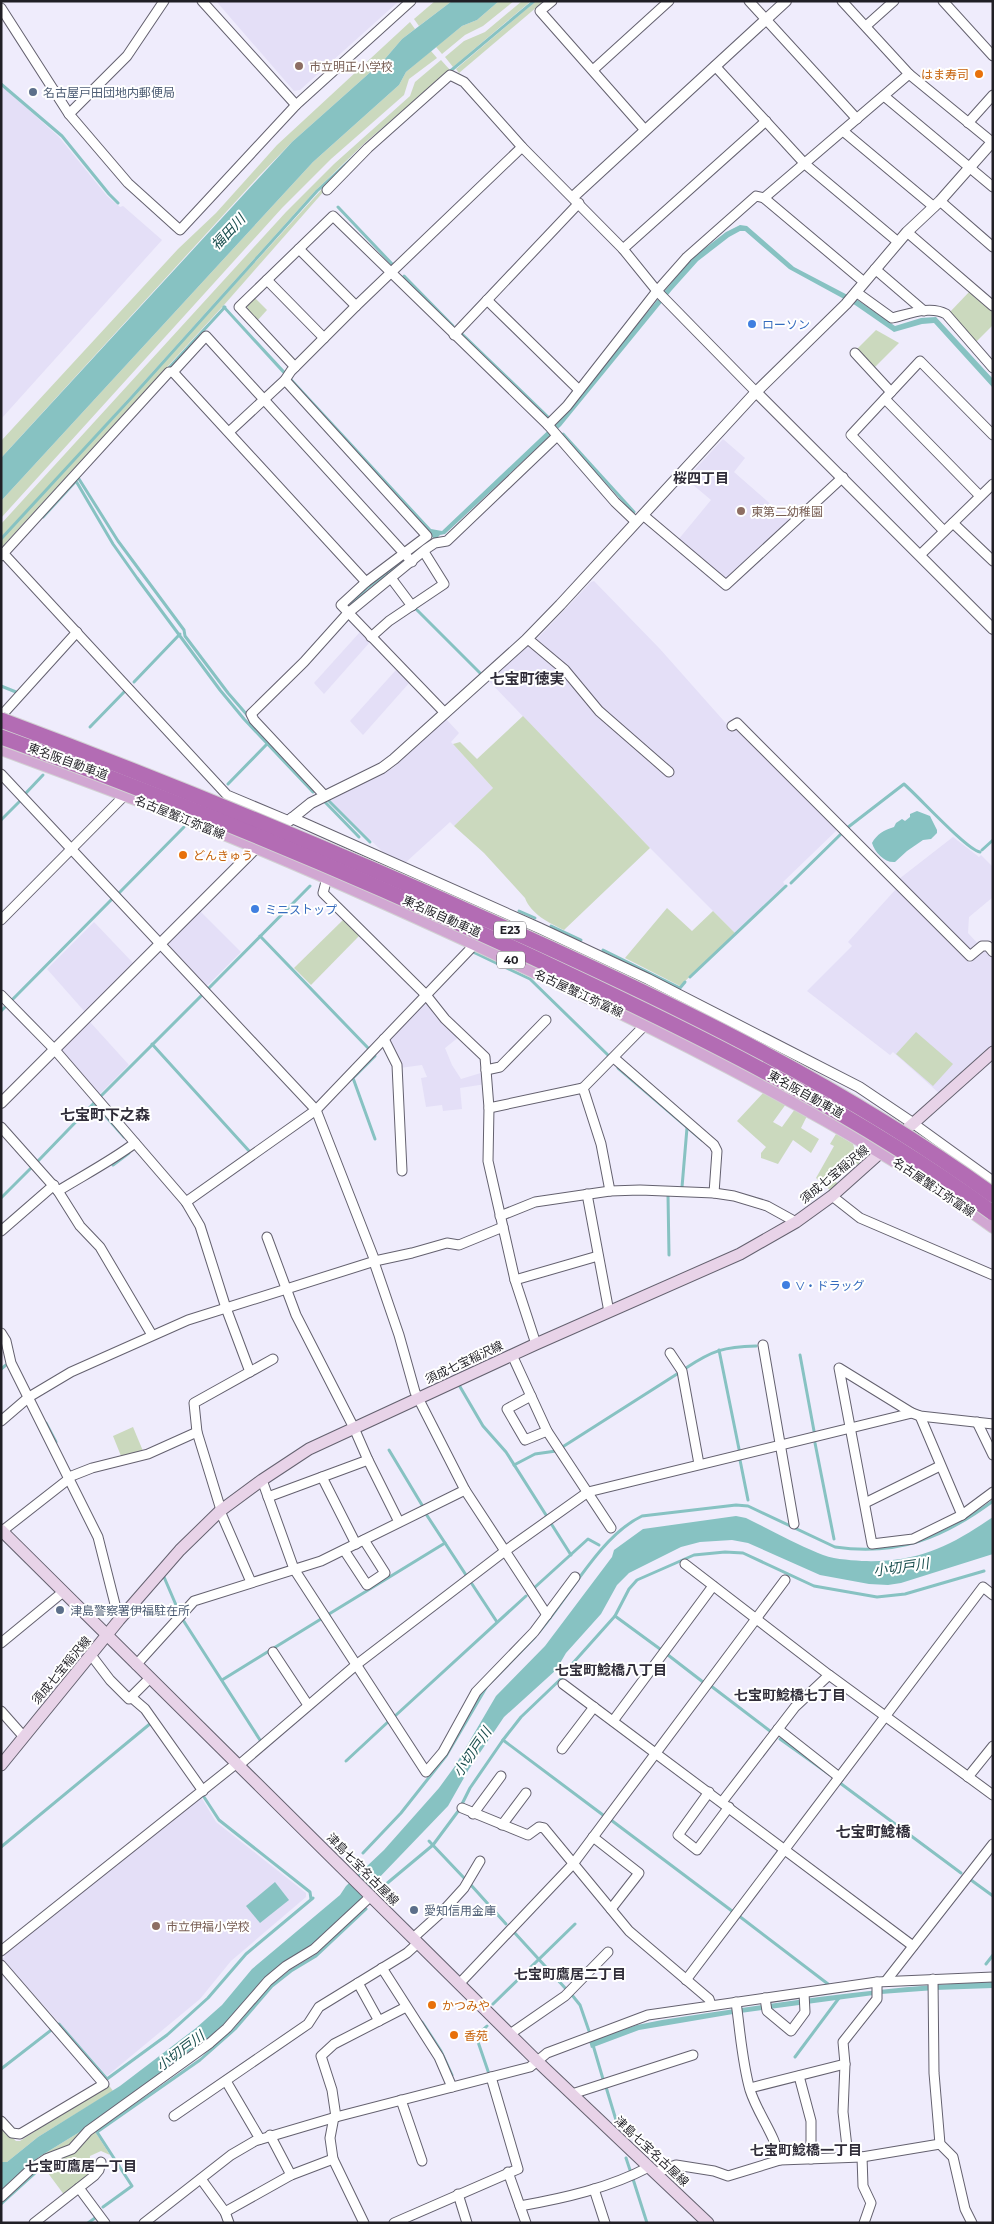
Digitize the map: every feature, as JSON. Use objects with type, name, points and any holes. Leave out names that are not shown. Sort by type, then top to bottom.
[{"type":"highway","name":"東名阪自動車道","points":[[1,718],[286,832],[467,910],[650,995],[772,1057],[855,1103],[993,1195]]},
{"type":"highway","name":"東名阪自動車道","points":[[1,737],[107,775],[278,844],[461,924],[635,1005],[805,1092],[894,1145],[993,1213]]},
{"type":"main road","name":"名古屋蟹江弥富線","points":[[1,749],[124,795],[327,878],[476,943],[646,1024],[735,1070],[882,1152],[955,1199],[993,1227]]},
{"type":"main road","name":"須成七宝稲沢線","points":[[1,1765],[119,1620],[180,1550],[221,1511],[262,1480],[309,1449],[536,1344],[740,1254],[796,1222],[832,1196],[993,1052]]},
{"type":"main road","name":"津島七宝名古屋線","points":[[1,1531],[537,2061],[708,2223]]},
{"type":"street","points":[[69,114],[127,56],[164,1]]},
{"type":"street","points":[[202,1],[296,105]]},
{"type":"street","points":[[1,8],[69,114],[128,184],[180,230],[296,105],[411,1]]},
{"type":"street","points":[[552,1],[540,11],[645,130]]},
{"type":"street","points":[[593,70],[669,1]]},
{"type":"street","points":[[749,1],[857,119]]},
{"type":"street","points":[[454,335],[576,200],[645,130],[786,1]]},
{"type":"street","points":[[1,1103],[256,848],[311,803],[387,764],[528,639],[756,392],[852,297],[906,232],[937,204],[993,142],[968,124],[909,74],[842,1]]},
{"type":"street","points":[[866,26],[894,1]]},
{"type":"street","points":[[943,1],[993,56]]},
{"type":"street","points":[[715,66],[805,164],[898,242]]},
{"type":"street","points":[[764,198],[909,74]]},
{"type":"street","points":[[327,190],[368,148],[450,75],[464,82],[522,146],[623,249],[657,291],[993,629]]},
{"type":"street","points":[[968,124],[993,95]]},
{"type":"street","points":[[884,96],[993,186]]},
{"type":"street","points":[[623,249],[766,121]]},
{"type":"street","points":[[843,131],[993,247]]},
{"type":"street","points":[[229,432],[264,400],[356,306],[522,146]]},
{"type":"street","points":[[548,425],[579,390],[657,291],[687,257],[756,196],[764,198],[864,282]]},
{"type":"street","points":[[435,543],[289,375],[239,307],[333,216],[390,274],[548,425],[615,502],[639,518],[726,585],[843,477]]},
{"type":"street","points":[[906,232],[993,306]]},
{"type":"street","points":[[299,249],[356,306]]},
{"type":"street","points":[[875,269],[924,311]]},
{"type":"street","points":[[267,280],[324,338]]},
{"type":"street","points":[[852,297],[892,318],[924,311],[939,310],[946,314],[993,368]]},
{"type":"street","points":[[487,300],[579,390]]},
{"type":"street","points":[[412,562],[206,336],[173,372],[169,372],[2,555],[77,632],[228,795],[539,928],[648,979],[859,1087],[993,1181]]},
{"type":"street","points":[[855,354],[888,395],[988,492],[953,522],[920,555]]},
{"type":"street","points":[[944,531],[851,435],[920,361],[993,436]]},
{"type":"street","points":[[173,372],[366,582]]},
{"type":"street","points":[[326,796],[254,720],[251,714],[304,662],[348,613],[435,543],[447,541],[557,436]]},
{"type":"street","points":[[953,522],[993,561]]},
{"type":"street","points":[[427,536],[366,582],[341,605],[445,713]]},
{"type":"street","points":[[371,636],[389,621],[444,584],[424,552]]},
{"type":"street","points":[[391,578],[412,606]]},
{"type":"street","points":[[1,718],[77,632]]},
{"type":"street","points":[[528,639],[565,670],[599,711],[669,772]]},
{"type":"street","points":[[732,726],[737,723],[970,956],[982,946],[988,946],[993,952]]},
{"type":"street","points":[[1,774],[316,1110],[375,1261],[418,1398],[465,1490],[547,1615]]},
{"type":"street","points":[[1,920],[124,795]]},
{"type":"street","points":[[327,878],[323,893],[426,995],[445,1019],[485,1057],[489,1108],[488,1161],[516,1280],[536,1344]]},
{"type":"street","points":[[186,1202],[316,1110],[476,943]]},
{"type":"street","points":[[1,995],[55,1050],[186,1202],[200,1226],[226,1308],[250,1372]]},
{"type":"street","points":[[486,1070],[500,1067],[546,1020]]},
{"type":"street","points":[[489,1108],[583,1088],[646,1024]]},
{"type":"street","points":[[384,1039],[397,1064],[402,1171]]},
{"type":"street","points":[[614,1058],[714,1145],[717,1151],[714,1193]]},
{"type":"street","points":[[583,1088],[601,1144],[610,1192]]},
{"type":"street","points":[[1,1127],[56,1188],[80,1226],[100,1247],[152,1335]]},
{"type":"street","points":[[1,1232],[56,1188],[110,1162],[135,1143]]},
{"type":"street","points":[[500,1216],[535,1202],[587,1194],[640,1190],[714,1193],[734,1196],[767,1206],[796,1222]]},
{"type":"street","points":[[587,1194],[609,1312]]},
{"type":"street","points":[[832,1196],[860,1218],[993,1275]]},
{"type":"street","points":[[1,1421],[29,1397],[71,1372],[188,1320],[375,1261],[447,1243],[459,1245],[503,1227]]},
{"type":"street","points":[[267,1237],[302,1328],[354,1428],[399,1522]]},
{"type":"street","points":[[516,1280],[598,1256]]},
{"type":"street","points":[[1,1333],[6,1341],[11,1363],[70,1477],[98,1537],[119,1620]]},
{"type":"street","points":[[763,1345],[794,1524]]},
{"type":"street","points":[[670,1353],[682,1371],[699,1464]]},
{"type":"street","points":[[512,1355],[547,1431],[612,1528]]},
{"type":"street","points":[[251,1582],[221,1511],[196,1432],[194,1402],[273,1359]]},
{"type":"street","points":[[962,1516],[916,1414],[839,1368],[872,1544],[913,1539],[962,1516],[993,1492]]},
{"type":"street","points":[[531,1396],[507,1409],[525,1440],[547,1431]]},
{"type":"street","points":[[1,1951],[238,1764],[356,1665],[505,1551],[588,1492],[851,1427],[916,1414],[993,1424]]},
{"type":"street","points":[[977,1422],[993,1455]]},
{"type":"street","points":[[1,1531],[70,1477],[92,1468],[148,1454],[196,1432]]},
{"type":"street","points":[[268,1497],[368,1460]]},
{"type":"street","points":[[864,1503],[940,1466]]},
{"type":"street","points":[[322,1477],[360,1542],[385,1573],[367,1585],[344,1550]]},
{"type":"street","points":[[262,1480],[294,1569],[426,1772],[443,1752],[476,1692],[491,1674],[520,1648],[575,1577]]},
{"type":"street","points":[[136,1665],[194,1601],[321,1561],[465,1490]]},
{"type":"street","points":[[685,1564],[829,1675],[993,1795]]},
{"type":"street","points":[[459,1984],[573,1864],[785,1580]]},
{"type":"street","points":[[613,1721],[713,1586]]},
{"type":"street","points":[[686,1980],[983,1587],[993,1595]]},
{"type":"street","points":[[1,1643],[63,1592]]},
{"type":"street","points":[[273,1652],[308,1706]]},
{"type":"street","points":[[92,1655],[110,1680],[129,1699],[131,1697],[146,1709],[203,1791]]},
{"type":"street","points":[[709,1792],[678,1835],[697,1850],[725,1804],[778,1729],[795,1707],[829,1675]]},
{"type":"street","points":[[131,1697],[150,1678]]},
{"type":"street","points":[[563,1684],[913,1946]]},
{"type":"street","points":[[562,1749],[594,1707]]},
{"type":"street","points":[[1,1711],[24,1737]]},
{"type":"street","points":[[778,1729],[839,1777]]},
{"type":"street","points":[[968,1776],[993,1746]]},
{"type":"street","points":[[472,1814],[501,1776]]},
{"type":"street","points":[[502,1825],[526,1793]]},
{"type":"street","points":[[462,1808],[472,1814],[528,1835],[539,1827],[544,1828],[629,1931],[709,1999],[711,2005]]},
{"type":"street","points":[[593,1837],[639,1872],[611,1909]]},
{"type":"street","points":[[848,2156],[843,2112],[845,2064],[843,2042],[880,1987],[993,1844]]},
{"type":"street","points":[[174,2116],[308,2024],[320,2007],[407,1953],[415,1941],[464,1888],[480,1862]]},
{"type":"street","points":[[1,2197],[31,2169],[51,2155],[72,2149],[88,2131],[210,2043],[227,2028],[268,1981],[286,1966],[314,1949],[370,1896]]},
{"type":"street","points":[[510,2034],[565,1996],[608,1952]]},
{"type":"street","points":[[1,1965],[104,2084],[20,2134],[12,2133],[1,2122]]},
{"type":"street","points":[[382,1968],[439,2057],[452,2087]]},
{"type":"street","points":[[144,2223],[232,2155],[260,2139],[335,2117],[530,2067],[547,2053],[648,2015],[711,2005],[737,2007],[880,1987],[933,1984],[993,1977]]},
{"type":"street","points":[[358,1983],[379,2021]]},
{"type":"street","points":[[933,1984],[934,2073],[940,2144],[953,2157],[964,2209],[972,2223]]},
{"type":"street","points":[[766,2004],[791,2031],[805,2012],[804,1999]]},
{"type":"street","points":[[364,2223],[334,2159],[330,2138],[335,2117],[332,2090],[321,2056],[334,2044],[406,2007]]},
{"type":"street","points":[[737,2007],[750,2088],[758,2110],[777,2143],[780,2160]]},
{"type":"street","points":[[572,2094],[693,2055]]},
{"type":"street","points":[[750,2088],[845,2064]]},
{"type":"street","points":[[394,2223],[518,2169],[491,2076]]},
{"type":"street","points":[[799,2076],[811,2121],[811,2159]]},
{"type":"street","points":[[226,2081],[260,2139]]},
{"type":"street","points":[[401,2100],[422,2161]]},
{"type":"street","points":[[270,2135],[291,2176]]},
{"type":"street","points":[[520,2206],[560,2199],[652,2170],[676,2165],[714,2171],[728,2176],[780,2160],[862,2156],[940,2144]]},
{"type":"street","points":[[862,2156],[863,2186],[870,2202],[864,2223]]},
{"type":"street","points":[[225,2212],[291,2176],[334,2159]]},
{"type":"street","points":[[34,2223],[99,2170],[101,2162]]},
{"type":"street","points":[[508,2172],[526,2223]]},
{"type":"street","points":[[201,2178],[225,2212],[229,2223]]},
{"type":"street","points":[[79,2188],[105,2223]]},
{"type":"street","points":[[594,2189],[604,2223]]},
{"type":"street","points":[[458,2194],[467,2223]]},
{"type":"shaded area","name":"市立明正小学校","points":[[216,1],[399,1],[300,90],[294,91]]},
{"type":"shaded area","points":[[435,1],[452,1],[419,26],[414,19]]},
{"type":"shaded area","points":[[499,1],[514,1],[483,26],[465,35],[442,54],[436,47],[462,26],[477,20]]},
{"type":"shaded area","points":[[522,1],[531,1],[453,67],[445,57],[464,41],[485,32]]},
{"type":"shaded area","points":[[536,1],[544,1],[459,73],[456,69]]},
{"type":"shaded area","points":[[410,22],[415,29],[402,39],[384,60],[292,142],[259,176],[1,458],[1,441],[178,249],[216,213],[277,145]]},
{"type":"shaded area","points":[[431,51],[437,58],[409,79],[404,95],[331,159],[282,208],[1,518],[1,501],[313,162],[399,85],[406,72]]},
{"type":"shaded area","points":[[441,60],[450,70],[367,141],[315,191],[67,467],[1,537],[1,524],[286,212],[334,164],[410,96],[415,82]]},
{"type":"shaded area","points":[[1,85],[59,137],[107,196],[120,207],[123,206],[162,240],[1,419]]},
{"type":"shaded area","points":[[323,188],[325,190],[224,305],[1,548],[1,540]]},
{"type":"shaded area","points":[[970,291],[993,312],[993,325],[975,343],[949,313]]},
{"type":"shaded area","points":[[255,298],[267,310],[257,321],[248,313],[247,305]]},
{"type":"shaded area","points":[[876,330],[899,343],[875,367],[857,349]]},
{"type":"shaded area","name":"東第二幼稚園","points":[[723,439],[745,458],[734,472],[791,522],[726,581],[678,540],[711,500],[686,479]]},
{"type":"shaded area","points":[[594,581],[660,649],[731,729],[736,726],[836,827],[836,831],[783,882],[785,885],[735,933],[621,819],[489,681],[526,646],[530,646],[560,671],[597,713],[668,776],[673,771],[603,708],[561,662],[537,643],[537,639]]},
{"type":"shaded area","points":[[360,632],[370,642],[324,694],[314,683]]},
{"type":"shaded area","points":[[396,670],[410,682],[363,735],[350,721]]},
{"type":"shaded area","points":[[523,716],[650,848],[564,930],[536,913],[525,898],[484,853],[454,826],[493,788],[453,744],[460,742],[477,759]]},
{"type":"shaded area","points":[[446,719],[459,733],[451,742],[493,788],[454,826],[450,822],[405,863],[387,856],[329,799],[393,768]]},
{"type":"shaded area","points":[[953,837],[979,857],[981,855],[993,867],[993,897],[969,917],[968,933],[979,945],[973,949],[968,949],[899,879]]},
{"type":"shaded area","points":[[897,888],[970,963],[984,950],[993,959],[993,1045],[940,1094],[893,1052],[890,1055],[807,991],[852,946],[848,942]]},
{"type":"shaded area","points":[[667,908],[692,931],[713,911],[735,933],[680,986],[625,958]]},
{"type":"shaded area","points":[[200,911],[241,952],[207,986],[168,944]]},
{"type":"shaded area","points":[[344,919],[360,935],[311,985],[294,968]]},
{"type":"shaded area","points":[[94,922],[133,963],[85,1012],[47,969]]},
{"type":"shaded area","points":[[423,1003],[427,1003],[460,1036],[445,1048],[452,1065],[461,1079],[484,1072],[486,1084],[460,1088],[462,1109],[443,1111],[442,1105],[426,1107],[421,1078],[427,1077],[422,1065],[400,1068],[396,1051],[389,1040]]},
{"type":"shaded area","points":[[90,1022],[129,1065],[99,1095],[61,1051]]},
{"type":"shaded area","points":[[916,1032],[953,1064],[933,1086],[896,1054]]},
{"type":"shaded area","points":[[764,1092],[786,1104],[773,1122],[782,1127],[795,1109],[807,1116],[801,1128],[819,1139],[811,1153],[793,1140],[778,1164],[761,1158],[761,1153],[766,1147],[737,1121]]},
{"type":"shaded area","points":[[836,1134],[853,1144],[860,1166],[847,1156],[830,1176],[838,1184],[830,1190],[816,1178],[834,1146],[830,1144]]},
{"type":"shaded area","points":[[133,1427],[143,1451],[121,1456],[113,1436]]},
{"type":"shaded area","name":"市立伊福小学校","points":[[201,1797],[216,1822],[306,1893],[306,1897],[231,1961],[200,1999],[107,2076],[2,1959],[5,1957],[3,1955]]},
{"type":"shaded area","points":[[108,2084],[113,2091],[38,2137],[7,2162],[1,2162],[1,2126],[16,2141],[20,2141]]},
{"type":"shaded area","points":[[91,2125],[110,2155],[101,2151],[90,2156],[89,2173],[65,2196],[45,2169],[51,2165],[39,2157]]},
{"type":"water","name":"福田川","points":[[452,1],[499,1],[477,20],[462,26],[406,72],[399,85],[313,162],[1,501],[1,458],[292,142],[384,60],[402,39]]},
{"type":"water","points":[[740,225],[747,226],[794,267],[859,301],[895,326],[921,318],[936,317],[993,379],[993,388],[934,323],[922,324],[894,332],[855,305],[789,269],[745,231],[740,231],[729,237],[698,261],[561,426],[445,534],[440,535],[435,540],[222,307],[224,305],[431,529],[442,531],[557,422],[691,259],[726,232]]},
{"type":"water","points":[[917,811],[930,816],[937,833],[931,839],[923,840],[907,851],[895,862],[884,859],[873,847],[872,843],[876,837],[894,827],[902,819],[905,821],[910,817],[910,814]]},
{"type":"water","name":"小切戸川","points":[[736,1516],[746,1518],[823,1555],[862,1561],[899,1559],[932,1551],[962,1537],[993,1517],[993,1554],[901,1583],[888,1585],[869,1584],[820,1575],[748,1543],[732,1540],[700,1542],[681,1547],[629,1573],[617,1585],[601,1614],[566,1653],[556,1670],[504,1717],[469,1769],[448,1806],[375,1882],[363,1900],[356,1904],[314,1945],[285,1962],[263,1980],[231,2018],[209,2039],[91,2125],[39,2157],[1,2190],[1,2162],[7,2162],[38,2137],[120,2086],[196,2028],[222,2005],[252,1969],[340,1895],[346,1886],[384,1850],[439,1788],[455,1766],[496,1696],[545,1646],[612,1557],[614,1550],[643,1529]]},
{"type":"water","points":[[275,1882],[289,1900],[260,1923],[246,1906]]},
{"type":"water","points":[[993,1982],[993,1988],[881,1994],[733,2014],[639,2030],[591,2048],[589,2041],[637,2025],[662,2020],[826,1996],[909,1987]]},
{"type":"waterway","points":[[448,73],[534,1]]},
{"type":"waterway","points":[[1,84],[62,136],[118,203]]},
{"type":"waterway","points":[[1,539],[317,191],[387,126]]},
{"type":"waterway","points":[[338,207],[393,265]]},
{"type":"waterway","points":[[404,276],[453,326]]},
{"type":"waterway","points":[[167,370],[225,307]]},
{"type":"waterway","points":[[462,334],[548,417]]},
{"type":"waterway","points":[[563,434],[634,512]]},
{"type":"waterway","points":[[79,479],[118,541],[184,630],[185,636],[248,716]]},
{"type":"waterway","points":[[43,517],[76,481],[113,544],[220,690],[244,719],[313,792]]},
{"type":"waterway","points":[[414,552],[428,542]]},
{"type":"waterway","points":[[350,606],[367,588],[402,562]]},
{"type":"waterway","points":[[417,610],[480,673]]},
{"type":"waterway","points":[[134,682],[180,634]]},
{"type":"waterway","points":[[1,686],[16,692]]},
{"type":"waterway","points":[[90,727],[125,691]]},
{"type":"waterway","points":[[228,784],[267,744]]},
{"type":"waterway","points":[[25,794],[43,775]]},
{"type":"waterway","points":[[847,828],[904,784],[954,833],[980,852]]},
{"type":"waterway","points":[[1,820],[22,799]]},
{"type":"waterway","points":[[328,800],[370,842]]},
{"type":"waterway","points":[[325,802],[359,837]]},
{"type":"waterway","points":[[119,893],[184,827]]},
{"type":"waterway","points":[[791,883],[843,832]]},
{"type":"waterway","points":[[982,850],[993,840]]},
{"type":"waterway","points":[[208,989],[310,886]]},
{"type":"waterway","points":[[690,977],[786,886]]},
{"type":"waterway","points":[[11,1001],[114,897]]},
{"type":"waterway","points":[[519,911],[535,918]]},
{"type":"waterway","points":[[551,926],[581,940]]},
{"type":"waterway","points":[[260,936],[369,1049]]},
{"type":"waterway","points":[[603,950],[680,988],[685,982]]},
{"type":"waterway","points":[[473,952],[530,979],[610,1057]]},
{"type":"waterway","points":[[101,1096],[202,995]]},
{"type":"waterway","points":[[1,1011],[5,1007]]},
{"type":"waterway","points":[[152,1044],[250,1152]]},
{"type":"waterway","points":[[375,1056],[353,1078],[375,1139]]},
{"type":"waterway","points":[[618,1068],[702,1140]]},
{"type":"waterway","points":[[38,1161],[95,1102]]},
{"type":"waterway","points":[[94,1103],[124,1137]]},
{"type":"waterway","points":[[682,1187],[687,1128]]},
{"type":"waterway","points":[[113,1165],[129,1153]]},
{"type":"waterway","points":[[1,1198],[33,1166]]},
{"type":"waterway","points":[[668,1195],[669,1255]]},
{"type":"waterway","points":[[686,1368],[712,1353],[735,1347],[756,1346]]},
{"type":"waterway","points":[[719,1350],[739,1449]]},
{"type":"waterway","points":[[800,1355],[814,1431]]},
{"type":"waterway","points":[[1,1369],[6,1365]]},
{"type":"waterway","points":[[564,1446],[677,1374]]},
{"type":"waterway","points":[[459,1385],[483,1426],[506,1452],[546,1515]]},
{"type":"waterway","points":[[46,1423],[56,1442]]},
{"type":"waterway","points":[[815,1443],[834,1539]]},
{"type":"waterway","points":[[389,1450],[422,1505]]},
{"type":"waterway","points":[[514,1465],[535,1454],[556,1451]]},
{"type":"waterway","points":[[740,1460],[748,1500]]},
{"type":"waterway","points":[[539,1632],[599,1552],[627,1525],[642,1516],[736,1505],[748,1506],[835,1547],[879,1549],[919,1541],[938,1534],[956,1525],[993,1501]]},
{"type":"waterway","points":[[426,1514],[466,1575]]},
{"type":"waterway","points":[[552,1525],[571,1555]]},
{"type":"waterway","points":[[534,1588],[588,1539],[599,1545]]},
{"type":"waterway","points":[[329,1614],[445,1543]]},
{"type":"waterway","points":[[385,1885],[433,1845],[459,1810],[470,1788],[503,1740],[521,1717],[567,1673],[573,1663],[615,1616],[629,1589],[637,1580],[694,1555],[725,1552],[743,1553],[814,1586],[877,1597],[905,1594],[984,1571]]},
{"type":"waterway","points":[[164,1577],[179,1612]]},
{"type":"waterway","points":[[472,1584],[497,1622]]},
{"type":"waterway","points":[[395,1716],[526,1596]]},
{"type":"waterway","points":[[615,1616],[660,1649]]},
{"type":"waterway","points":[[222,1680],[321,1619]]},
{"type":"waterway","points":[[183,1620],[260,1740]]},
{"type":"waterway","points":[[363,1853],[401,1813],[446,1756],[487,1686],[535,1637]]},
{"type":"waterway","points":[[668,1655],[703,1682]]},
{"type":"waterway","points":[[711,1686],[770,1731]]},
{"type":"waterway","points":[[346,1761],[389,1721]]},
{"type":"waterway","points":[[1,1847],[151,1723],[152,1725]]},
{"type":"waterway","points":[[780,1739],[829,1774]]},
{"type":"waterway","points":[[503,1740],[603,1815]]},
{"type":"waterway","points":[[840,1783],[961,1873]]},
{"type":"waterway","points":[[204,1797],[219,1820],[310,1892],[311,1899]]},
{"type":"waterway","points":[[611,1820],[732,1911]]},
{"type":"waterway","points":[[429,1841],[465,1879]]},
{"type":"waterway","points":[[971,1880],[993,1896]]},
{"type":"waterway","points":[[471,1885],[506,1924]]},
{"type":"waterway","points":[[1,2069],[59,2024],[107,2079],[167,2035],[208,1998],[246,1954],[313,1898]]},
{"type":"waterway","points":[[103,2207],[132,2186],[97,2132],[200,2060],[235,2029],[272,1986],[291,1971],[316,1956],[366,1909]]},
{"type":"waterway","points":[[739,1916],[828,1984]]},
{"type":"waterway","points":[[493,2004],[575,1924]]},
{"type":"waterway","points":[[513,1931],[566,1989]]},
{"type":"waterway","points":[[986,1964],[993,1955]]},
{"type":"waterway","points":[[572,1995],[580,2005],[589,2031]]},
{"type":"waterway","points":[[795,2057],[839,1998]]},
{"type":"waterway","points":[[422,2022],[441,2051],[452,2075]]},
{"type":"waterway","points":[[487,2026],[476,2036],[488,2071]]},
{"type":"waterway","points":[[593,2045],[603,2079]]},
{"type":"waterway","points":[[606,2087],[616,2120]]},
{"type":"waterway","points":[[626,2158],[631,2173]]},
{"type":"waterway","points":[[1,2204],[45,2164]]},
{"type":"waterway","points":[[633,2179],[647,2223]]},
{"type":"waterway","points":[[88,2223],[95,2218]]},
{"type":"place","name":"市立明正小学校","points":[[299,66]]},
{"type":"place","name":"はま寿司","points":[[979,74]]},
{"type":"place","name":"名古屋戸田団地内郵便局","points":[[33,92]]},
{"type":"place","name":"ローソン","points":[[752,324]]},
{"type":"place","name":"東第二幼稚園","points":[[741,511]]},
{"type":"place","name":"どんきゅう","points":[[183,855]]},
{"type":"place","name":"ミニストップ","points":[[255,909]]},
{"type":"place","name":"V・ドラッグ","points":[[786,1285]]},
{"type":"place","name":"津島警察署伊福駐在所","points":[[60,1610]]},
{"type":"place","name":"愛知信用金庫","points":[[414,1910]]},
{"type":"place","name":"市立伊福小学校","points":[[156,1926]]},
{"type":"place","name":"かつみや","points":[[432,2005]]},
{"type":"place","name":"香苑","points":[[454,2035]]},
{"type":"district","name":"桜四丁目","points":[[701,478]]},
{"type":"district","name":"七宝町徳実","points":[[527,678]]},
{"type":"district","name":"七宝町下之森","points":[[105,1114]]},
{"type":"district","name":"七宝町鯰橋八丁目","points":[[611,1670]]},
{"type":"district","name":"七宝町鯰橋七丁目","points":[[790,1695]]},
{"type":"district","name":"七宝町鯰橋","points":[[873,1831]]},
{"type":"district","name":"七宝町鷹居二丁目","points":[[570,1974]]},
{"type":"district","name":"七宝町鯰橋一丁目","points":[[806,2150]]},
{"type":"district","name":"七宝町鷹居一丁目","points":[[81,2166]]}]
